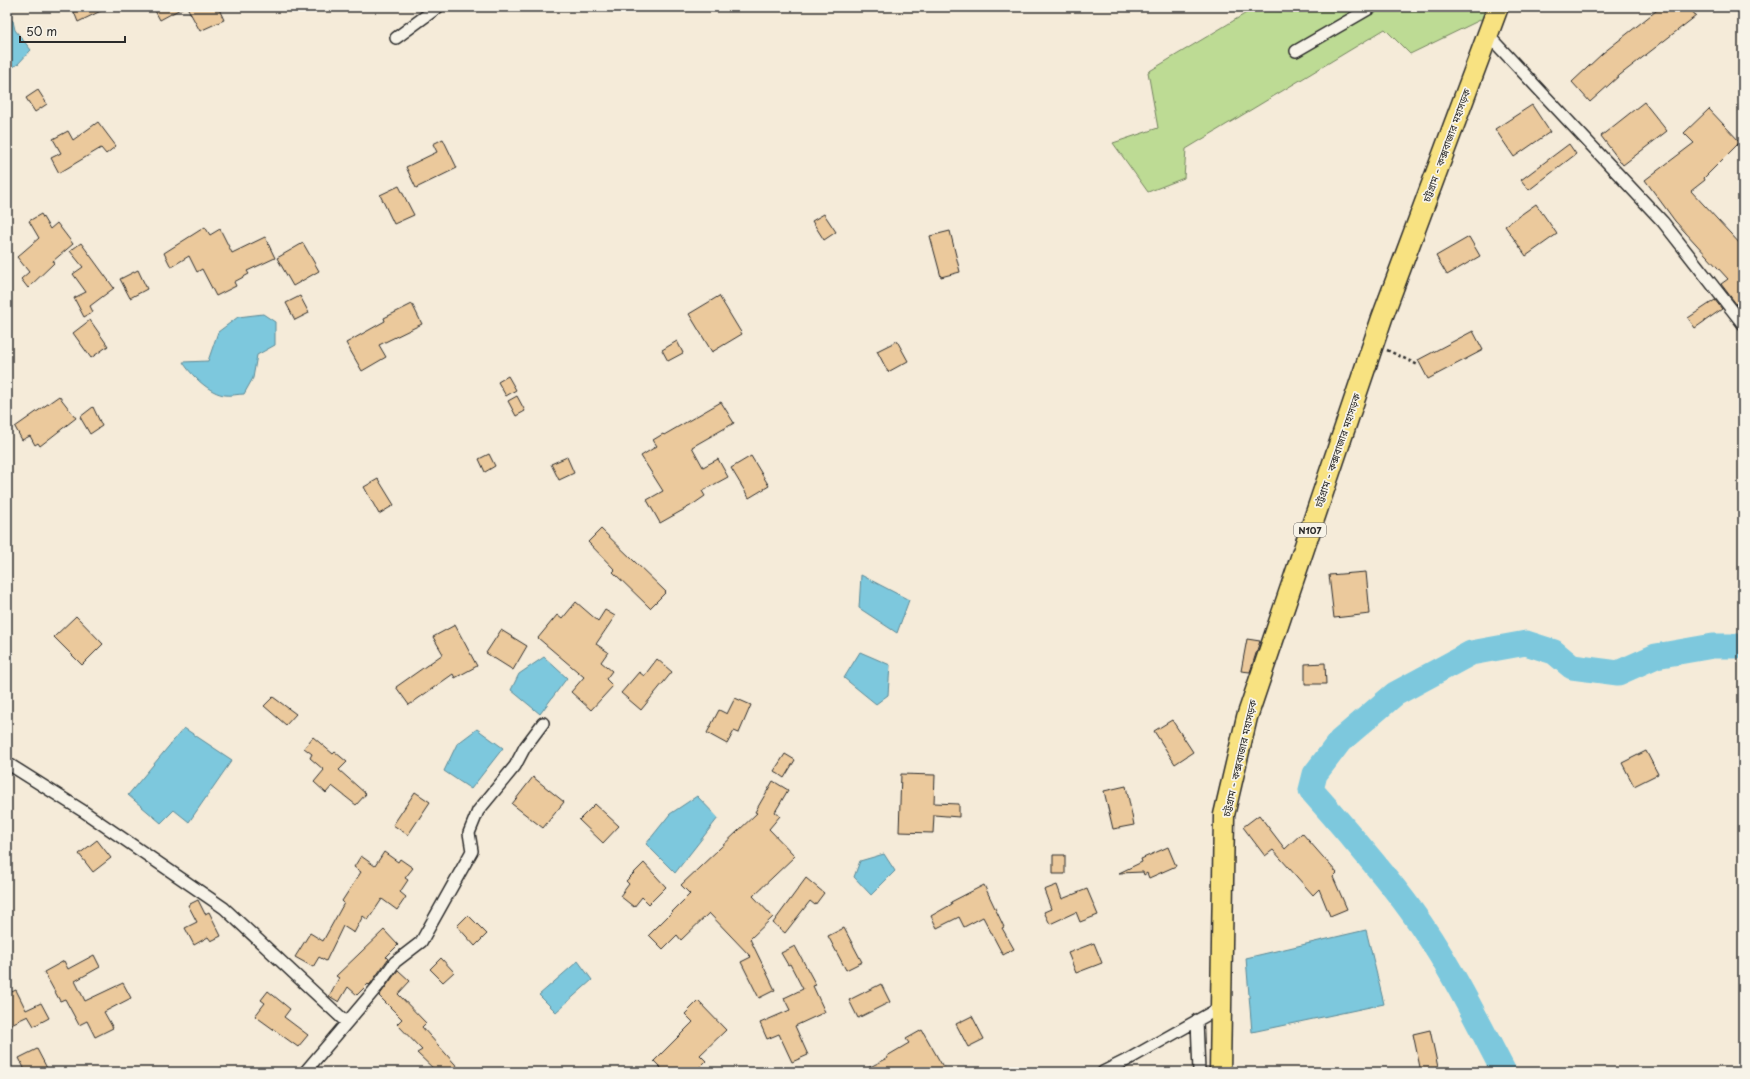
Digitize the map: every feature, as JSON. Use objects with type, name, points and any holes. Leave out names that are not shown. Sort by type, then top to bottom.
[{"type":"highway","name":"চট্টগ্রাম - কক্সবাজার মহাসড়ক","points":[[1220,1072],[1223,1006],[1224,815],[1247,717],[1374,344],[1498,7]]},
{"type":"street","points":[[396,38],[438,7]]},
{"type":"street","points":[[1296,51],[1372,7]]},
{"type":"street","points":[[1488,34],[1663,222],[1743,324]]},
{"type":"street","points":[[305,1072],[377,987],[395,962],[421,942],[472,852],[469,833],[478,812],[515,766],[525,747],[544,723]]},
{"type":"street","points":[[7,763],[83,811],[224,908],[346,1022]]},
{"type":"street","points":[[1103,1072],[1223,1006]]},
{"type":"street","points":[[1198,1020],[1200,1038],[1199,1072]]},
{"type":"path","points":[[1374,344],[1418,365]]},
{"type":"green space","points":[[1306,7],[1507,7],[1410,54],[1385,29],[1186,149],[1184,178],[1148,192],[1113,143],[1158,128],[1148,72],[1253,9],[1296,12]]},
{"type":"water","points":[[7,17],[13,21],[15,30],[31,50],[17,65],[7,69]]},
{"type":"water","points":[[263,314],[275,322],[275,345],[257,355],[253,378],[244,394],[227,395],[219,394],[213,391],[201,383],[183,362],[208,361],[218,332],[238,317]]},
{"type":"water","points":[[861,575],[909,600],[897,633],[859,608]]},
{"type":"water","points":[[860,652],[890,665],[888,695],[876,704],[844,678]]},
{"type":"water","points":[[544,657],[567,678],[540,714],[511,690],[519,674]]},
{"type":"water","points":[[184,728],[232,760],[189,822],[174,810],[161,823],[128,795]]},
{"type":"water","points":[[477,729],[503,748],[471,789],[444,771],[457,744]]},
{"type":"water","points":[[697,796],[718,818],[675,873],[646,844],[670,814]]},
{"type":"water","points":[[884,854],[895,871],[871,895],[854,877],[860,861]]},
{"type":"water","points":[[1366,930],[1384,1004],[1252,1032],[1246,958]]},
{"type":"water","points":[[578,961],[592,980],[556,1012],[539,995]]},
{"type":"building","points":[[81,7],[109,7],[78,22],[74,12]]},
{"type":"building","points":[[153,7],[184,7],[160,20]]},
{"type":"building","points":[[187,7],[218,7],[224,20],[200,31]]},
{"type":"building","points":[[1661,7],[1689,7],[1696,16],[1620,75],[1590,102],[1572,82],[1603,53]]},
{"type":"building","points":[[38,90],[47,104],[35,112],[26,98]]},
{"type":"building","points":[[1644,102],[1667,131],[1623,165],[1601,136]]},
{"type":"building","points":[[1532,105],[1550,132],[1514,157],[1495,129]]},
{"type":"building","points":[[1709,109],[1740,142],[1704,178],[1705,180],[1691,191],[1743,247],[1743,313],[1721,284],[1728,279],[1675,221],[1645,180],[1694,143],[1684,133]]},
{"type":"building","points":[[98,122],[116,146],[106,154],[101,148],[59,173],[51,158],[61,153],[53,139],[68,131],[73,140]]},
{"type":"building","points":[[443,139],[457,168],[416,188],[406,167],[437,152],[433,144]]},
{"type":"building","points":[[1569,144],[1576,154],[1529,190],[1521,180]]},
{"type":"building","points":[[399,186],[414,215],[394,224],[380,195]]},
{"type":"building","points":[[1536,204],[1557,234],[1526,256],[1505,226]]},
{"type":"building","points":[[41,214],[50,229],[57,223],[73,244],[53,261],[54,263],[28,288],[21,279],[29,272],[17,257],[39,238],[29,221]]},
{"type":"building","points":[[824,214],[836,232],[824,240],[812,221]]},
{"type":"building","points":[[205,227],[210,235],[220,229],[232,253],[265,237],[275,258],[247,271],[249,274],[234,282],[236,286],[216,296],[202,269],[197,272],[189,256],[171,267],[164,253]]},
{"type":"building","points":[[950,231],[960,272],[941,277],[930,236]]},
{"type":"building","points":[[1469,237],[1480,256],[1447,275],[1436,256]]},
{"type":"building","points":[[81,243],[114,288],[90,306],[93,312],[84,317],[74,298],[86,292],[73,274],[83,267],[70,251]]},
{"type":"building","points":[[303,243],[319,271],[293,286],[277,258]]},
{"type":"building","points":[[138,270],[147,289],[130,298],[120,279]]},
{"type":"building","points":[[300,296],[309,313],[295,320],[286,303]]},
{"type":"building","points":[[719,296],[742,334],[712,352],[689,314]]},
{"type":"building","points":[[1715,300],[1722,309],[1695,328],[1688,318]]},
{"type":"building","points":[[412,304],[422,324],[379,345],[386,357],[362,371],[346,343],[385,321],[384,318]]},
{"type":"building","points":[[90,320],[108,346],[91,358],[73,333]]},
{"type":"building","points":[[1473,331],[1483,350],[1428,379],[1418,360]]},
{"type":"building","points":[[677,341],[683,353],[668,361],[662,350]]},
{"type":"building","points":[[897,341],[908,361],[888,372],[877,351]]},
{"type":"building","points":[[508,376],[516,390],[506,396],[498,382]]},
{"type":"building","points":[[59,396],[76,418],[40,446],[38,443],[35,445],[30,436],[22,440],[15,427]]},
{"type":"building","points":[[517,396],[525,411],[516,416],[508,401]]},
{"type":"building","points":[[721,402],[734,423],[692,447],[703,467],[718,459],[728,477],[702,491],[705,496],[692,505],[660,523],[647,500],[663,491],[641,456],[657,446],[653,440]]},
{"type":"building","points":[[93,407],[102,426],[90,434],[80,417]]},
{"type":"building","points":[[489,454],[495,466],[485,472],[479,459]]},
{"type":"building","points":[[751,456],[769,486],[749,498],[731,468]]},
{"type":"building","points":[[567,457],[574,473],[559,480],[551,464]]},
{"type":"building","points":[[378,479],[394,505],[379,514],[364,487]]},
{"type":"building","points":[[601,529],[666,592],[650,608],[613,572],[615,570],[588,542]]},
{"type":"building","points":[[1366,572],[1370,614],[1334,618],[1329,575]]},
{"type":"building","points":[[576,602],[598,621],[605,610],[615,616],[596,644],[608,652],[601,662],[612,671],[606,679],[613,686],[591,710],[571,692],[584,677],[538,638],[557,615],[562,619]]},
{"type":"building","points":[[76,616],[103,644],[82,665],[54,637]]},
{"type":"building","points":[[455,625],[477,666],[455,678],[453,674],[409,705],[396,687],[443,654],[433,637]]},
{"type":"building","points":[[501,630],[527,646],[513,670],[486,653]]},
{"type":"building","points":[[1247,639],[1260,641],[1250,672],[1241,671]]},
{"type":"building","points":[[657,659],[672,672],[641,710],[621,693],[639,672],[644,676]]},
{"type":"building","points":[[1325,663],[1326,684],[1305,684],[1305,664]]},
{"type":"building","points":[[273,697],[296,714],[286,725],[264,706]]},
{"type":"building","points":[[735,698],[751,705],[739,733],[734,731],[727,744],[707,733],[719,710],[727,714]]},
{"type":"building","points":[[1172,720],[1193,752],[1175,764],[1154,731]]},
{"type":"building","points":[[313,737],[333,754],[335,752],[347,762],[339,770],[366,794],[356,805],[332,786],[326,793],[314,782],[324,770],[310,758],[312,754],[304,748]]},
{"type":"building","points":[[1646,751],[1658,774],[1634,786],[1622,763]]},
{"type":"building","points":[[785,754],[795,760],[784,778],[774,771]]},
{"type":"building","points":[[901,774],[935,775],[934,803],[959,804],[959,817],[934,815],[933,833],[899,832]]},
{"type":"building","points":[[533,777],[564,802],[543,828],[512,804]]},
{"type":"building","points":[[773,781],[788,790],[775,812],[780,816],[769,829],[795,856],[753,896],[773,917],[750,939],[775,990],[759,998],[741,962],[751,957],[709,913],[681,940],[677,935],[663,949],[649,935],[690,894],[681,885],[757,813],[755,812]]},
{"type":"building","points":[[1126,786],[1134,825],[1113,829],[1104,791]]},
{"type":"building","points":[[415,792],[430,802],[408,835],[393,825]]},
{"type":"building","points":[[595,804],[619,826],[603,843],[579,820]]},
{"type":"building","points":[[1259,815],[1285,849],[1302,833],[1337,873],[1333,877],[1347,909],[1330,916],[1319,889],[1313,895],[1273,850],[1265,856],[1243,827]]},
{"type":"building","points":[[97,840],[111,858],[93,872],[79,854]]},
{"type":"building","points":[[1168,847],[1176,866],[1149,878],[1147,873],[1144,875],[1143,872],[1119,873],[1142,862],[1141,859]]},
{"type":"building","points":[[384,852],[398,862],[400,859],[413,868],[405,878],[408,880],[400,892],[406,897],[397,910],[382,899],[368,920],[363,916],[354,933],[343,926],[326,961],[319,957],[313,967],[295,957],[310,933],[323,941],[344,903],[342,901],[361,872],[354,867],[361,856],[375,866]]},
{"type":"building","points":[[1053,855],[1065,855],[1065,874],[1053,874]]},
{"type":"building","points":[[644,863],[666,887],[649,904],[642,897],[634,907],[620,896],[629,884],[626,881]]},
{"type":"building","points":[[806,878],[824,893],[815,905],[810,901],[785,933],[773,923]]},
{"type":"building","points":[[984,885],[1004,927],[1002,928],[1014,949],[1003,955],[983,917],[964,927],[959,917],[937,928],[931,916],[952,904],[951,902]]},
{"type":"building","points":[[1057,885],[1062,899],[1087,889],[1098,915],[1080,922],[1076,912],[1050,924],[1044,912],[1051,909],[1044,890]]},
{"type":"building","points":[[198,900],[205,914],[209,912],[221,936],[211,941],[208,937],[194,945],[185,928],[197,922],[188,905]]},
{"type":"building","points":[[468,915],[487,934],[475,946],[457,926]]},
{"type":"building","points":[[844,928],[862,962],[846,970],[828,936]]},
{"type":"building","points":[[384,930],[398,945],[386,957],[388,959],[371,983],[357,995],[348,987],[339,1002],[329,996],[339,978],[336,976]]},
{"type":"building","points":[[1094,943],[1102,963],[1076,973],[1068,953]]},
{"type":"building","points":[[795,946],[816,985],[813,986],[825,1012],[795,1026],[808,1055],[792,1062],[779,1034],[767,1039],[760,1023],[790,1010],[784,998],[803,989],[790,964],[788,965],[781,953]]},
{"type":"building","points":[[94,955],[100,967],[75,981],[85,1001],[123,983],[131,998],[104,1012],[113,1028],[95,1037],[87,1021],[79,1025],[65,999],[60,1001],[44,972],[64,961],[68,969]]},
{"type":"building","points":[[441,958],[454,972],[443,982],[430,969]]},
{"type":"building","points":[[398,970],[410,981],[398,994],[426,1023],[422,1027],[462,1072],[437,1072],[417,1053],[422,1050],[397,1024],[402,1019],[379,996]]},
{"type":"building","points":[[881,984],[890,1002],[858,1018],[849,1000]]},
{"type":"building","points":[[16,990],[26,1010],[41,1003],[49,1018],[34,1026],[28,1016],[7,1026],[7,994]]},
{"type":"building","points":[[268,991],[290,1009],[284,1017],[308,1035],[298,1047],[255,1016],[265,1003],[261,1000]]},
{"type":"building","points":[[698,1001],[726,1030],[700,1055],[706,1061],[695,1072],[665,1072],[654,1061],[693,1022],[685,1014]]},
{"type":"building","points":[[972,1016],[984,1039],[968,1047],[956,1024]]},
{"type":"building","points":[[922,1030],[946,1072],[860,1072],[888,1058],[887,1056],[909,1043],[906,1039]]},
{"type":"building","points":[[1430,1030],[1439,1072],[1421,1072],[1413,1034]]},
{"type":"building","points":[[37,1049],[49,1072],[26,1072],[19,1058]]},
{"type":"waterway","points":[[1504,1072],[1448,968],[1410,909],[1362,848],[1311,790],[1315,774],[1340,741],[1395,694],[1471,653],[1526,643],[1554,652],[1572,667],[1618,673],[1656,656],[1713,646],[1743,646]]}]
